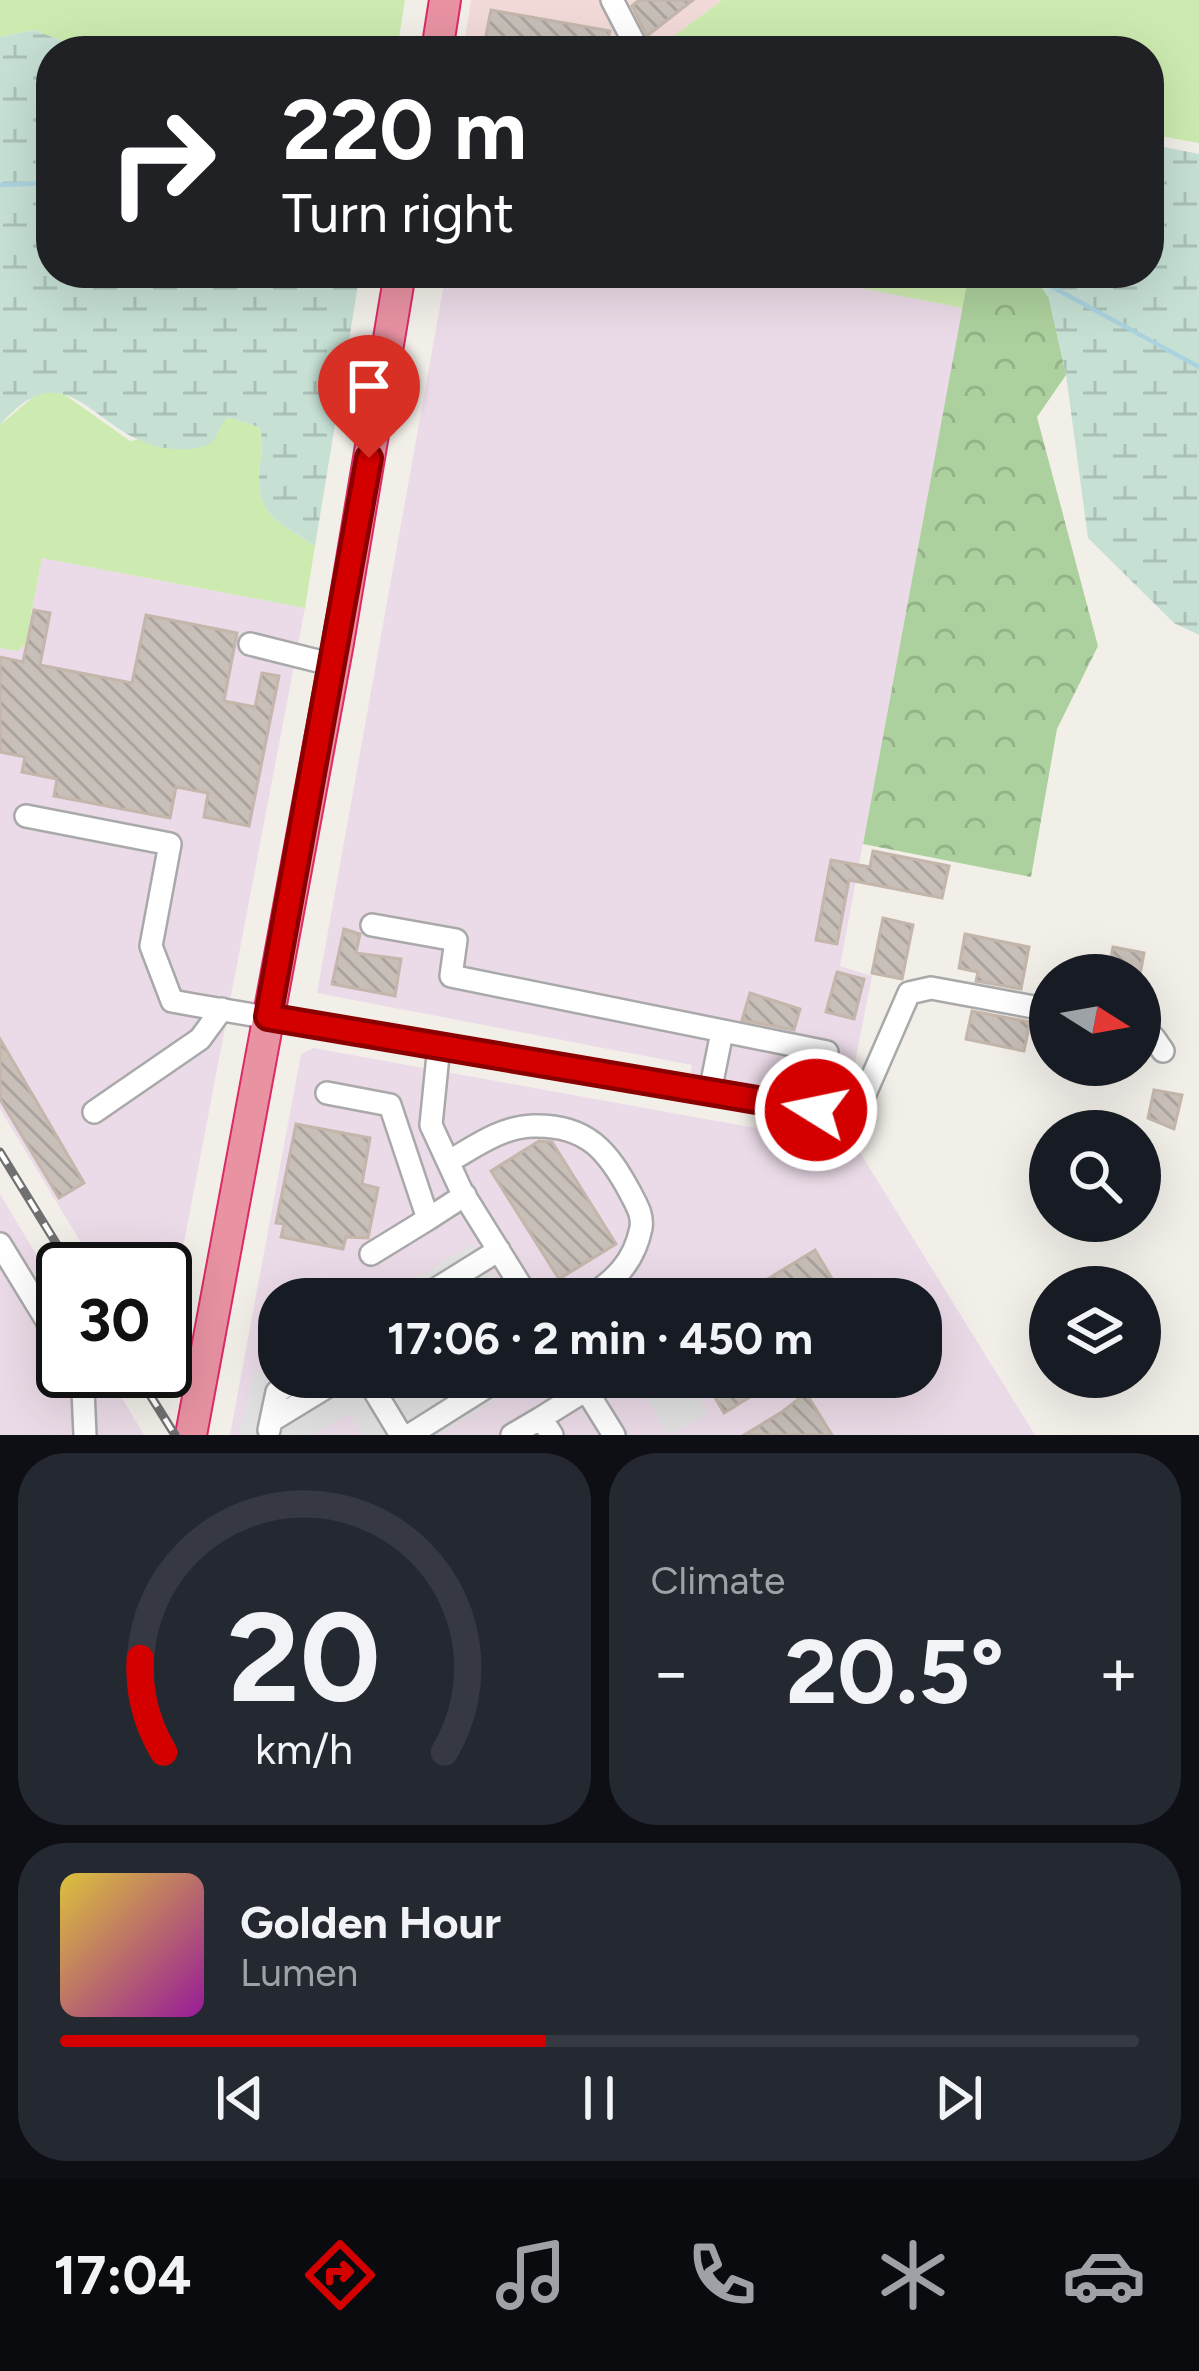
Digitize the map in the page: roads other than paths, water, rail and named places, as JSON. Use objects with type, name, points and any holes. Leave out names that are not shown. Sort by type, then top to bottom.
[{"type":"highway","points":[[439,36],[445,0]]},
{"type":"highway","points":[[190,1435],[334,665],[397,288]]},
{"type":"street","points":[[612,0],[632,36]]},
{"type":"street","points":[[250,644],[334,665]]},
{"type":"street","points":[[26,816],[170,844],[151,946],[172,1001],[849,1116],[861,1102],[909,993],[931,988],[1029,1006]]},
{"type":"street","points":[[372,925],[456,940],[451,976],[827,1052],[816,1110]]},
{"type":"street","points":[[94,1112],[200,1039],[222,1010]]},
{"type":"street","points":[[710,1092],[722,1032]]},
{"type":"street","points":[[440,1045],[431,1125],[465,1195],[516,1278]]},
{"type":"street","points":[[327,1093],[389,1105],[428,1219]]},
{"type":"street","points":[[448,1162],[500,1133],[535,1126],[577,1135],[608,1150],[642,1216],[623,1270],[613,1278]]},
{"type":"street","points":[[371,1253],[465,1195]]},
{"type":"street","points":[[0,1244],[36,1303]]},
{"type":"street","points":[[454,1278],[499,1250]]},
{"type":"street","points":[[80,1398],[85,1435]]},
{"type":"street","points":[[270,1428],[276,1398]]},
{"type":"street","points":[[270,1428],[313,1398]]},
{"type":"street","points":[[380,1398],[405,1435],[467,1398]]},
{"type":"street","points":[[512,1435],[547,1426],[570,1398]]},
{"type":"street","points":[[591,1398],[614,1435]]},
{"type":"waterway","points":[[0,185],[36,184]]},
{"type":"waterway","points":[[1054,288],[1199,367]]},
{"type":"railway","points":[[0,1152],[55,1242]]},
{"type":"railway","points":[[152,1398],[175,1435]]}]
